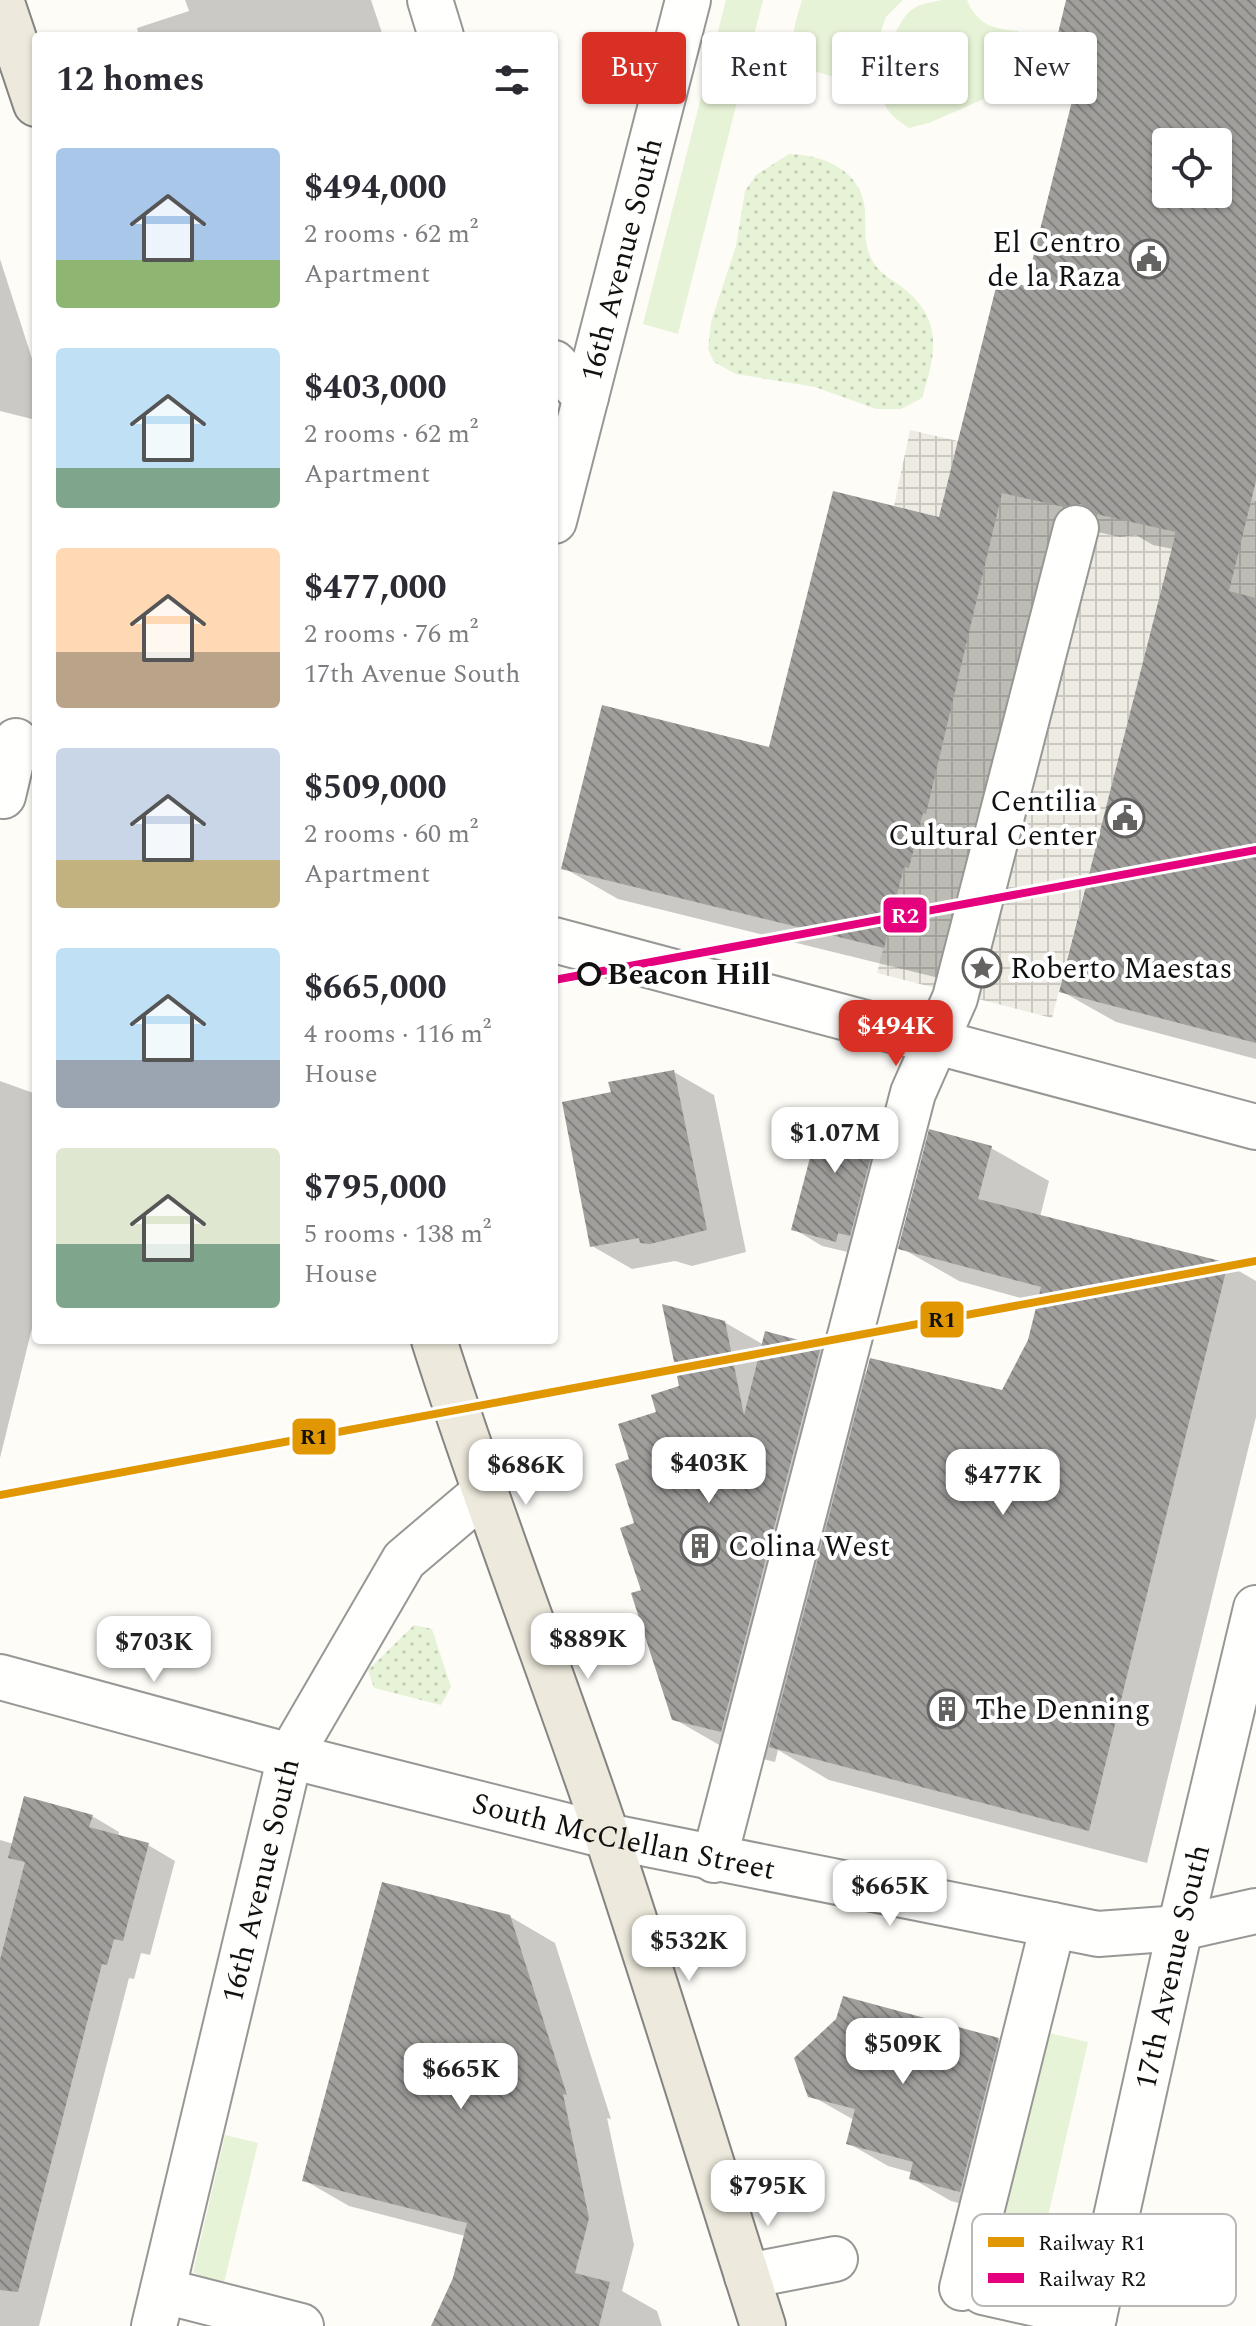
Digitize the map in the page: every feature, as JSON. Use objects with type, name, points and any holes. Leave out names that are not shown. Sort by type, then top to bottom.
[{"type":"main road","points":[[1,0],[32,92]]},
{"type":"main road","points":[[435,1344],[483,1493],[506,1547],[607,1836],[763,2326]]},
{"type":"street","points":[[430,0],[440,32]]},
{"type":"street","name":"16th Avenue South","points":[[558,506],[688,0]]},
{"type":"street","points":[[558,367],[586,397]]},
{"type":"street","points":[[714,1860],[913,1093],[960,980],[1076,528]]},
{"type":"street","points":[[13,798],[16,741]]},
{"type":"street","points":[[558,941],[935,1044],[1256,1127]]},
{"type":"street","name":"16th Avenue South","points":[[159,2308],[290,1756],[404,1560],[483,1493]]},
{"type":"street","name":"17th Avenue South","points":[[1117,2214],[1256,1608]]},
{"type":"street","name":"South McClellan Street","points":[[0,1677],[290,1756],[607,1836],[714,1860],[1098,1934],[1180,1928],[1256,1911]]},
{"type":"street","points":[[989,2214],[1053,1925]]},
{"type":"street","points":[[747,2276],[835,2259]]},
{"type":"street","points":[[1034,2306],[1093,2321]]},
{"type":"street","points":[[159,2308],[301,2326]]},
{"type":"green space","points":[[726,0],[763,0],[755,32],[718,32]]},
{"type":"green space","points":[[802,0],[903,0],[886,17],[881,32],[832,32],[832,77],[816,72],[816,32],[794,32]]},
{"type":"green space","points":[[942,0],[967,0],[976,15],[987,24],[1018,32],[984,32],[984,99],[929,123],[909,128],[893,116],[885,104],[968,104],[968,32],[896,32],[908,13],[920,5]]},
{"type":"green space","points":[[702,94],[702,104],[737,104],[678,334],[643,324]]},
{"type":"green space","points":[[789,154],[827,162],[849,175],[862,196],[871,258],[925,312],[933,338],[931,366],[922,398],[901,409],[876,409],[815,387],[736,374],[714,362],[708,349],[711,322],[736,246],[745,191],[756,175]]},
{"type":"green space","points":[[414,1625],[432,1629],[451,1687],[441,1705],[374,1688],[368,1670]]},
{"type":"green space","points":[[1040,2031],[1088,2042],[1048,2214],[1000,2214]]},
{"type":"green space","points":[[225,2135],[258,2143],[223,2287],[193,2272]]},
{"type":"shaded area","points":[[910,430],[958,441],[1075,487],[1070,508],[1119,519],[1248,515],[1251,500],[1256,501],[1256,598],[1165,576],[1052,1018],[877,973],[904,867],[909,868],[923,813],[926,813],[993,530],[894,506]]},
{"type":"building","points":[[1066,0],[1256,0],[1256,481],[1229,591],[1256,598],[1256,1043],[1059,992],[1176,532],[1096,514],[1081,504],[1064,507],[1002,493],[926,814],[923,813],[909,868],[904,867],[884,948],[561,869],[602,705],[769,747],[833,491],[939,517],[998,279],[1026,286],[1071,104],[1097,104],[1097,32],[1058,32]]},
{"type":"building","points":[[674,1070],[707,1230],[650,1244],[640,1243],[639,1238],[590,1247],[562,1102],[611,1092],[608,1082]]},
{"type":"building","points":[[823,1108],[880,1122],[850,1236],[838,1233],[836,1242],[791,1230]]},
{"type":"building","points":[[929,1129],[992,1146],[978,1199],[1228,1263],[1089,1831],[769,1747],[870,1358],[1002,1390],[1028,1340],[1041,1287],[898,1249]]},
{"type":"building","name":"Colina West","points":[[662,1304],[725,1321],[744,1415],[765,1331],[821,1346],[721,1732],[672,1720],[631,1593],[641,1590],[620,1528],[634,1523],[615,1464],[629,1459],[618,1424],[656,1412],[651,1395],[679,1386]]},
{"type":"building","points":[[24,1796],[93,1815],[89,1827],[149,1843],[123,1941],[114,1939],[107,1965],[102,1964],[18,2292],[0,2290],[0,1960],[25,1862],[8,1858]]},
{"type":"building","points":[[382,1882],[510,1915],[567,2095],[563,2094],[589,2218],[575,2273],[610,2282],[599,2326],[431,2326],[453,2278],[467,2223],[302,2181]]},
{"type":"building","points":[[843,1996],[999,2038],[960,2192],[909,2179],[913,2162],[846,2144],[855,2109],[808,2097],[794,2058],[836,2019]]},
{"type":"rail line","name":"R2","points":[[558,979],[1256,850]]},
{"type":"rail line","name":"R1","points":[[0,1495],[1256,1261]]},
{"type":"place","name":"El Centro de la Raza","points":[[1149,259]]},
{"type":"place","name":"Centilia Cultural Center","points":[[1125,818]]},
{"type":"place","name":"Roberto Maestas","points":[[982,968]]},
{"type":"place","name":"Beacon Hill","points":[[589,974]]},
{"type":"place","name":"Colina West","points":[[700,1546]]},
{"type":"place","name":"The Denning","points":[[947,1709]]}]
